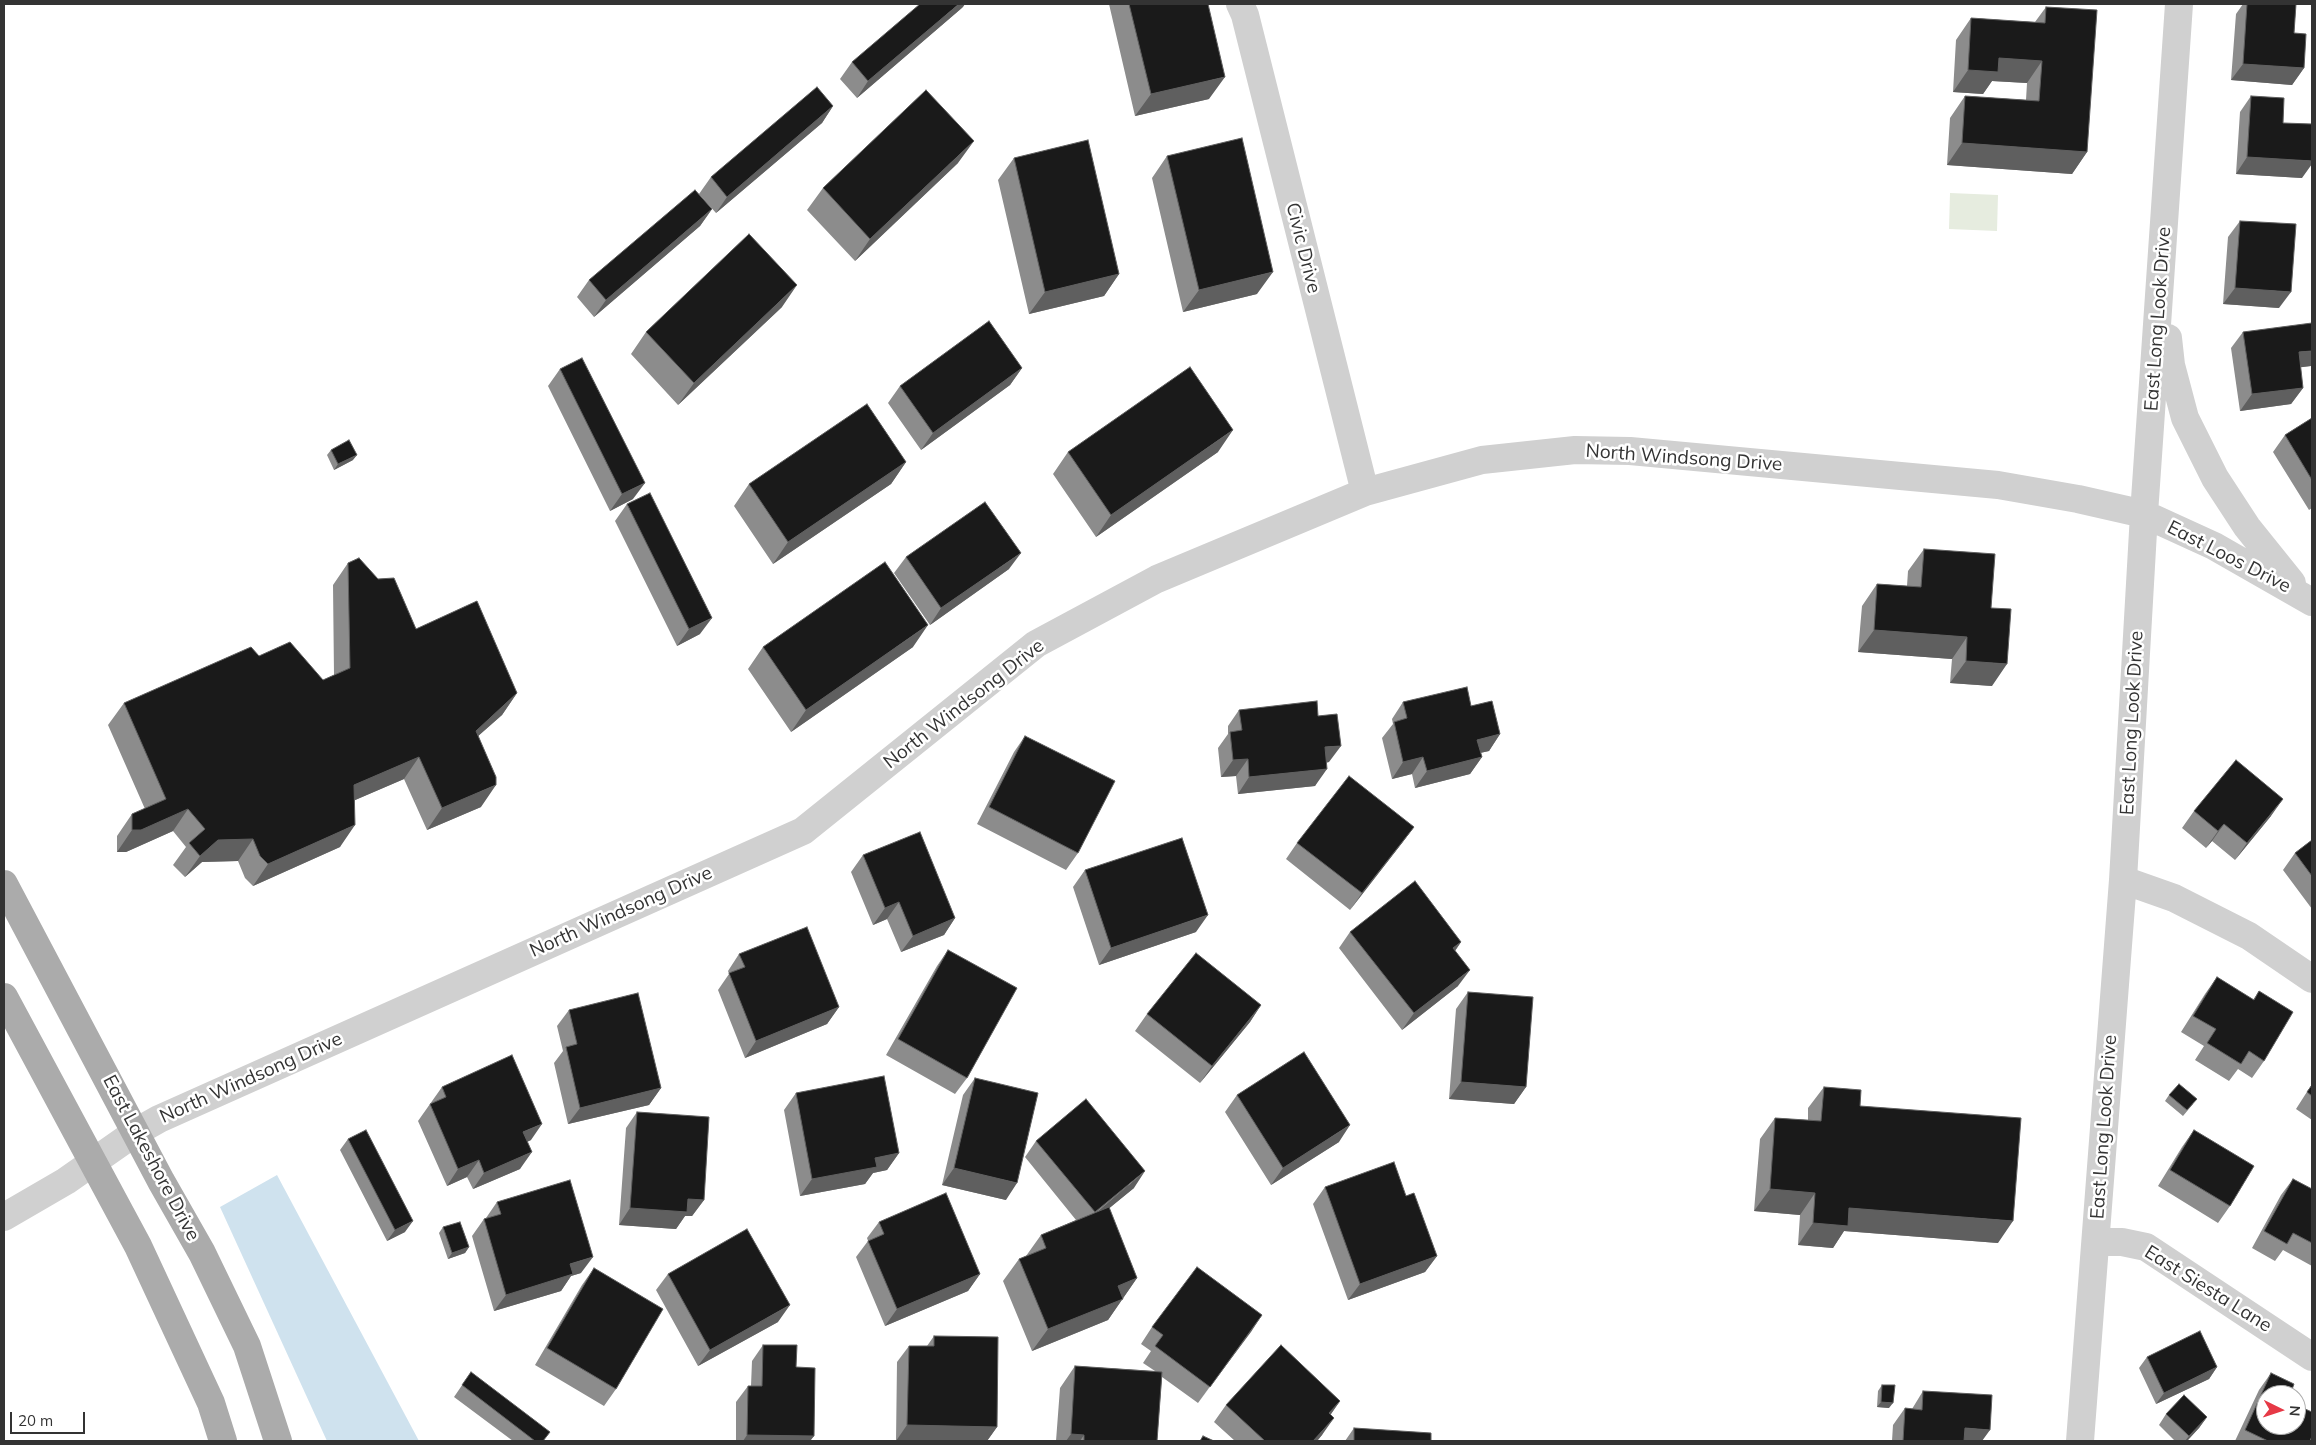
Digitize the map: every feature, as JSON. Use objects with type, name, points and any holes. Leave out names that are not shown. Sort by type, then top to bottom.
[{"type":"main road","name":"East Lakeshore Drive","points":[[4,884],[202,1253],[247,1346],[278,1441]]},
{"type":"main road","points":[[4,997],[138,1246],[211,1403],[223,1441]]},
{"type":"street","name":"Civic Drive","points":[[1240,4],[1248,25],[1365,492]]},
{"type":"street","name":"East Long Look Drive","points":[[2080,1441],[2123,880],[2144,514],[2179,4]]},
{"type":"street","points":[[2161,276],[2171,365],[2185,418],[2215,478],[2247,527],[2306,597]]},
{"type":"street","name":"North Windsong Drive","points":[[4,1217],[66,1181],[136,1132],[159,1119],[803,831],[1036,644],[1157,579],[1365,492],[1482,460],[1575,450],[1630,451],[1998,485],[2078,499],[2144,514]]},
{"type":"street","name":"East Loos Drive","points":[[2144,514],[2214,546],[2306,597]]},
{"type":"street","points":[[2123,880],[2174,898],[2249,936],[2312,979]]},
{"type":"street","name":"East Siesta Lane","points":[[2096,1242],[2122,1242],[2146,1247],[2312,1357]]},
{"type":"shaded area","points":[[1950,193],[1998,195],[1997,231],[1949,229]]},
{"type":"water","points":[[277,1175],[419,1441],[327,1441],[220,1207]]},
{"type":"building","points":[[920,4],[959,4],[868,81],[852,62]]},
{"type":"building","points":[[1129,4],[1208,4],[1225,77],[1151,94]]},
{"type":"building","points":[[2247,4],[2296,4],[2294,33],[2306,34],[2304,68],[2243,64]]},
{"type":"building","points":[[2046,7],[2097,10],[2087,152],[1962,143],[1965,96],[2039,101],[2042,61],[1999,58],[1998,72],[1968,70],[1971,18],[2045,23]]},
{"type":"building","points":[[817,87],[833,106],[727,197],[711,177]]},
{"type":"building","points":[[926,90],[974,141],[870,239],[823,188]]},
{"type":"building","points":[[2251,96],[2284,98],[2283,123],[2312,124],[2312,161],[2247,157]]},
{"type":"building","points":[[1242,138],[1273,272],[1199,290],[1167,156]]},
{"type":"building","points":[[1088,140],[1119,274],[1045,292],[1014,158]]},
{"type":"building","points":[[695,190],[712,209],[606,300],[589,280]]},
{"type":"building","points":[[2240,221],[2296,224],[2291,292],[2235,288]]},
{"type":"building","points":[[749,234],[797,285],[694,383],[646,332]]},
{"type":"building","points":[[989,321],[1022,368],[933,433],[900,386]]},
{"type":"building","points":[[2312,323],[2312,351],[2299,352],[2303,388],[2252,394],[2243,332]]},
{"type":"building","points":[[582,358],[645,483],[622,494],[560,369]]},
{"type":"building","points":[[1190,367],[1233,430],[1111,515],[1068,452]]},
{"type":"building","points":[[867,404],[906,462],[788,542],[749,484]]},
{"type":"building","points":[[2312,418],[2312,480],[2285,435]]},
{"type":"building","points":[[349,440],[357,455],[338,464],[331,450]]},
{"type":"building","points":[[650,493],[712,618],[689,629],[627,504]]},
{"type":"building","points":[[985,502],[1021,553],[941,608],[906,557]]},
{"type":"building","points":[[1924,549],[1995,554],[1991,608],[2011,609],[2007,664],[1966,661],[1967,637],[1874,630],[1877,584],[1921,587]]},
{"type":"building","points":[[359,558],[378,579],[394,578],[416,629],[477,601],[517,693],[476,731],[496,777],[496,785],[442,808],[419,757],[354,785],[355,825],[268,864],[260,856],[253,839],[218,840],[200,856],[189,843],[205,829],[188,809],[141,830],[132,830],[132,814],[166,799],[124,703],[251,647],[259,656],[290,642],[323,680],[350,668],[348,563]]},
{"type":"building","points":[[885,562],[928,625],[806,710],[763,647]]},
{"type":"building","points":[[1467,687],[1471,706],[1492,701],[1500,734],[1477,740],[1482,757],[1427,771],[1423,757],[1403,762],[1394,722],[1407,718],[1403,702]]},
{"type":"building","points":[[1317,701],[1318,716],[1337,714],[1341,746],[1325,747],[1327,769],[1249,777],[1248,759],[1233,760],[1230,732],[1242,730],[1239,710]]},
{"type":"building","points":[[1025,736],[1115,781],[1078,853],[989,807]]},
{"type":"building","points":[[2236,760],[2283,799],[2247,843],[2224,824],[2218,831],[2194,811]]},
{"type":"building","points":[[1349,776],[1414,827],[1362,893],[1297,843]]},
{"type":"building","points":[[920,832],[955,918],[913,936],[899,902],[885,908],[863,855]]},
{"type":"building","points":[[1182,838],[1208,915],[1111,948],[1085,870]]},
{"type":"building","points":[[2312,840],[2312,876],[2295,853]]},
{"type":"building","points":[[1415,881],[1461,942],[1453,948],[1470,970],[1414,1013],[1350,932]]},
{"type":"building","points":[[807,927],[839,1007],[756,1041],[729,973],[745,967],[739,954]]},
{"type":"building","points":[[948,950],[1017,988],[967,1078],[898,1039]]},
{"type":"building","points":[[1196,953],[1261,1005],[1212,1066],[1147,1014]]},
{"type":"building","points":[[2217,977],[2254,1000],[2259,991],[2293,1012],[2264,1061],[2249,1051],[2241,1064],[2207,1043],[2216,1029],[2193,1016]]},
{"type":"building","points":[[1468,992],[1533,997],[1526,1087],[1461,1082]]},
{"type":"building","points":[[638,993],[661,1088],[580,1108],[566,1047],[577,1044],[569,1010]]},
{"type":"building","points":[[1304,1052],[1350,1125],[1283,1168],[1237,1095]]},
{"type":"building","points":[[512,1055],[542,1124],[523,1132],[532,1152],[484,1173],[479,1160],[458,1169],[430,1104],[446,1097],[442,1087]]},
{"type":"building","points":[[884,1076],[899,1153],[875,1158],[877,1167],[812,1179],[796,1093]]},
{"type":"building","points":[[975,1078],[1038,1093],[1017,1183],[954,1168]]},
{"type":"building","points":[[2179,1084],[2197,1099],[2187,1110],[2169,1095]]},
{"type":"building","points":[[2312,1085],[2312,1096],[2307,1092]]},
{"type":"building","points":[[1824,1087],[1861,1090],[1860,1106],[2021,1118],[2013,1221],[1849,1208],[1848,1226],[1813,1223],[1815,1193],[1770,1189],[1775,1118],[1821,1121]]},
{"type":"building","points":[[1086,1099],[1145,1171],[1095,1212],[1036,1141]]},
{"type":"building","points":[[637,1112],[709,1117],[704,1200],[688,1199],[687,1212],[630,1208]]},
{"type":"building","points":[[366,1130],[413,1221],[395,1230],[348,1139]]},
{"type":"building","points":[[2194,1130],[2254,1166],[2230,1206],[2170,1170]]},
{"type":"building","points":[[1394,1162],[1406,1196],[1414,1193],[1437,1256],[1360,1284],[1325,1187]]},
{"type":"building","points":[[2293,1179],[2312,1189],[2312,1243],[2293,1233],[2287,1244],[2264,1231]]},
{"type":"building","points":[[570,1180],[593,1257],[570,1264],[573,1274],[506,1295],[484,1219],[501,1214],[497,1202]]},
{"type":"building","points":[[946,1193],[980,1274],[897,1309],[868,1241],[884,1234],[879,1222]]},
{"type":"building","points":[[1109,1207],[1137,1278],[1118,1286],[1123,1299],[1048,1329],[1019,1259],[1046,1248],[1041,1235]]},
{"type":"building","points":[[460,1222],[469,1247],[452,1253],[443,1227]]},
{"type":"building","points":[[747,1229],[790,1305],[710,1350],[668,1274]]},
{"type":"building","points":[[1197,1267],[1262,1315],[1210,1387],[1155,1346],[1163,1335],[1152,1327]]},
{"type":"building","points":[[594,1268],[663,1309],[616,1389],[547,1348]]},
{"type":"building","points":[[2200,1331],[2217,1367],[2164,1393],[2147,1357]]},
{"type":"building","points":[[934,1336],[998,1337],[997,1427],[907,1425],[909,1346],[934,1346]]},
{"type":"building","points":[[763,1345],[797,1345],[796,1367],[815,1368],[814,1436],[747,1435],[748,1386],[762,1386]]},
{"type":"building","points":[[1281,1345],[1340,1401],[1329,1413],[1334,1418],[1313,1441],[1265,1441],[1226,1405]]},
{"type":"building","points":[[1075,1366],[1162,1372],[1157,1441],[1084,1441],[1084,1435],[1071,1434]]},
{"type":"building","points":[[471,1372],[550,1432],[543,1441],[535,1441],[462,1385]]},
{"type":"building","points":[[2271,1373],[2294,1384],[2294,1385],[2266,1385]]},
{"type":"building","points":[[1882,1385],[1895,1385],[1893,1403],[1881,1402]]},
{"type":"building","points":[[1923,1391],[1992,1395],[1990,1430],[1965,1428],[1964,1441],[1903,1441],[1905,1408],[1922,1410]]},
{"type":"building","points":[[2184,1395],[2207,1417],[2189,1436],[2166,1414]]},
{"type":"building","points":[[2256,1406],[2256,1435],[2306,1435],[2306,1409],[2312,1412],[2312,1436],[2310,1441],[2268,1441],[2245,1430]]},
{"type":"building","points":[[1354,1428],[1431,1433],[1431,1441],[1354,1441]]},
{"type":"building","points":[[1203,1436],[1214,1441],[1200,1441]]}]
